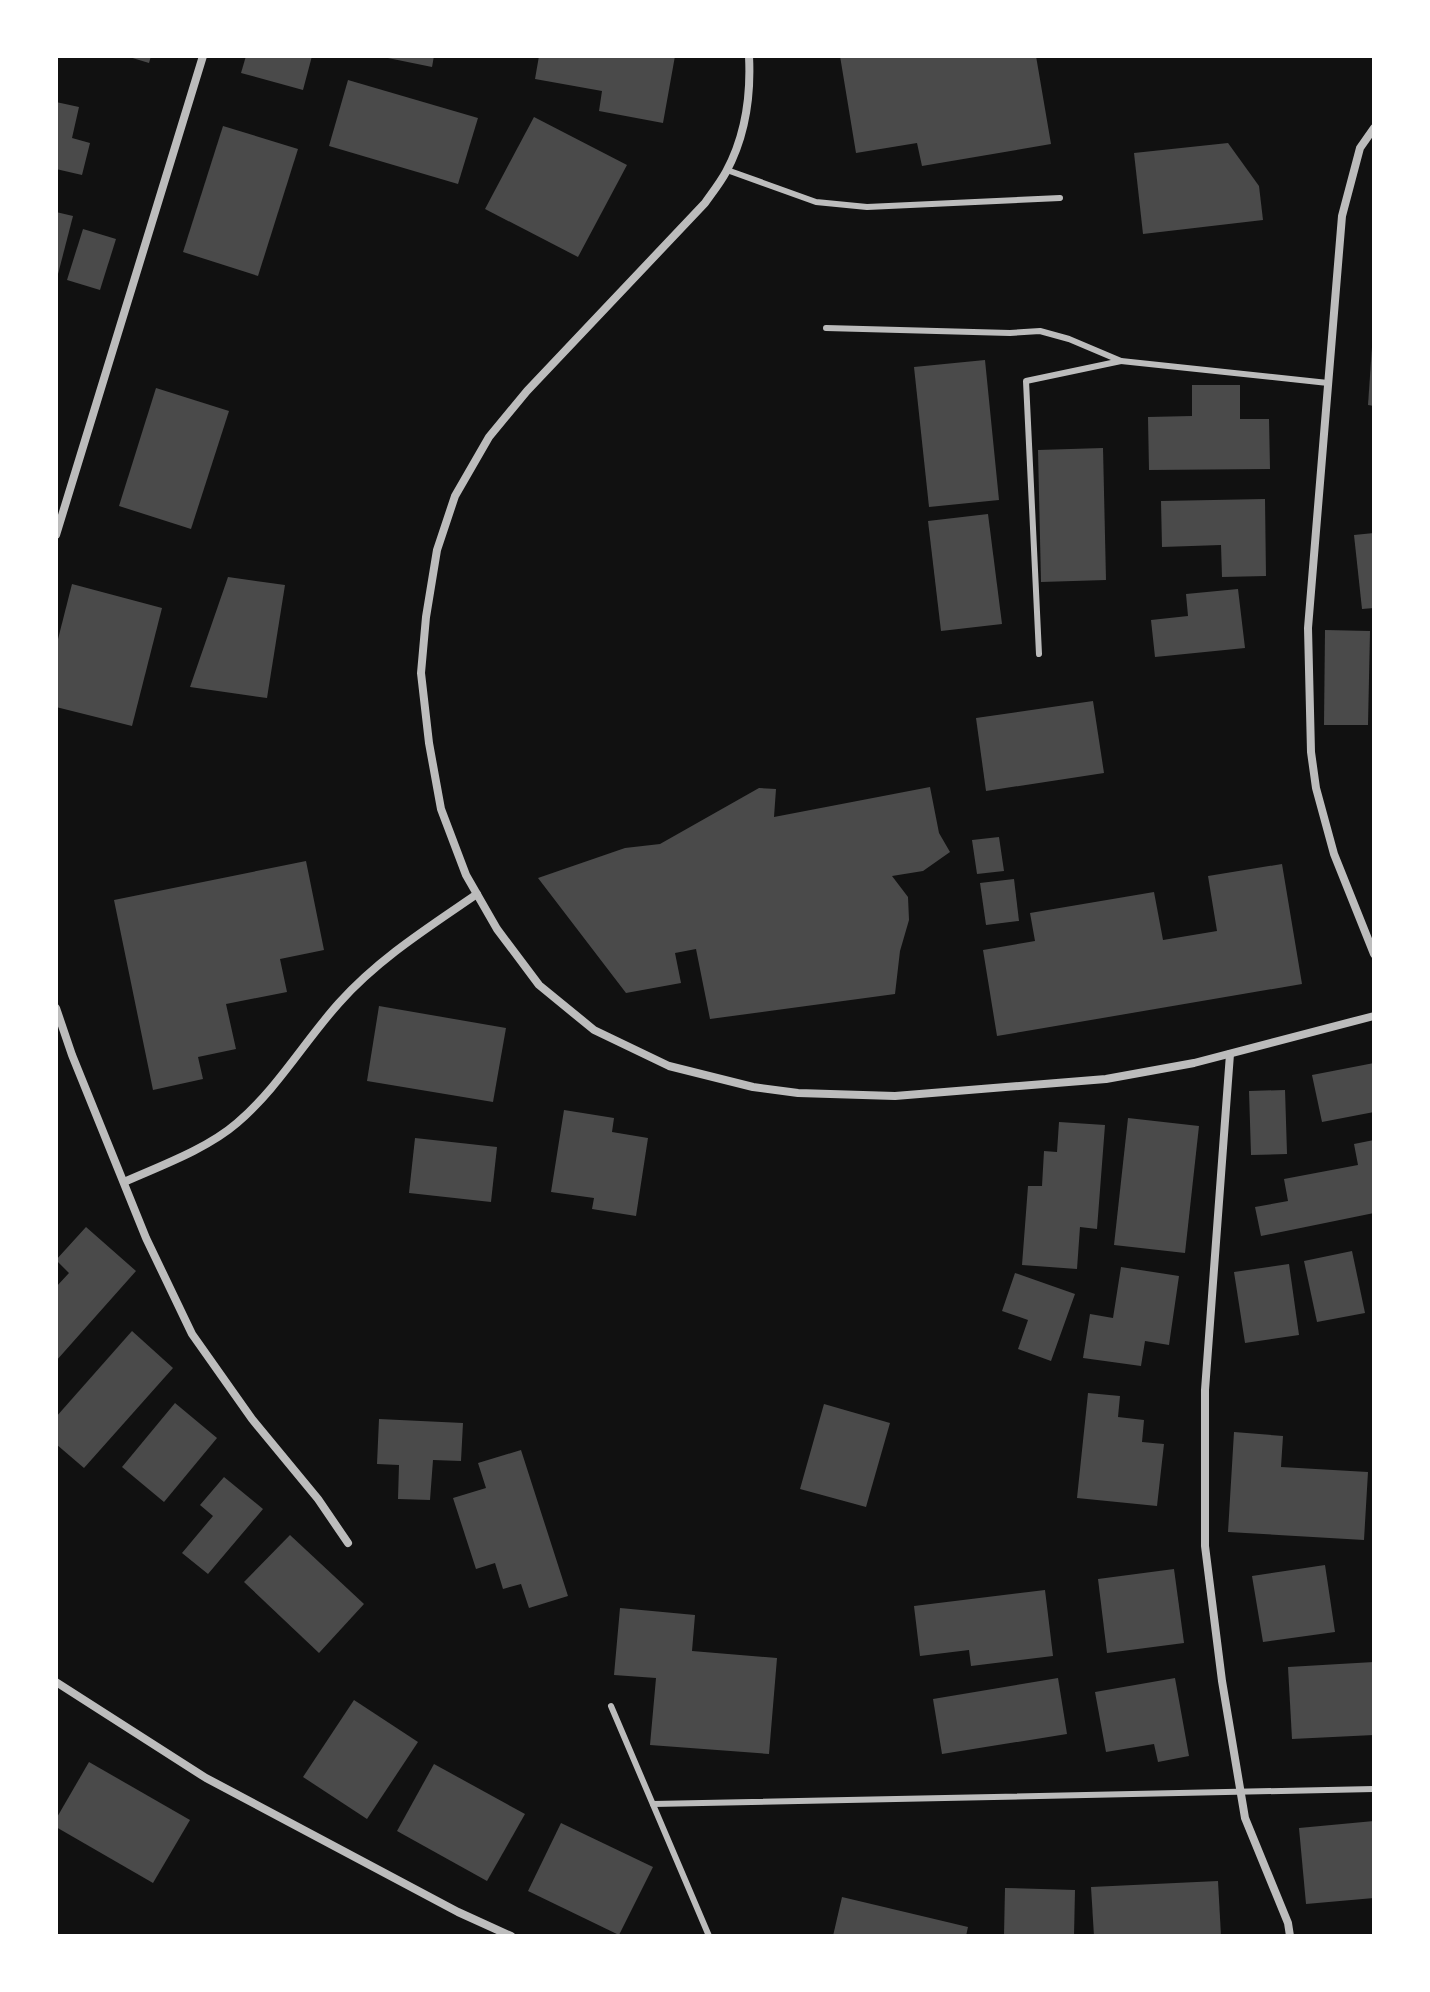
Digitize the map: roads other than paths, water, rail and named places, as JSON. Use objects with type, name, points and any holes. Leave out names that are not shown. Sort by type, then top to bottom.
[{"type":"street","points":[[56,535],[203,56]]},
{"type":"street","points":[[749,56],[751,85],[743,128],[727,170],[705,203],[527,391],[489,437],[455,496],[437,550],[421,673],[429,743],[441,809],[466,875],[497,929],[539,985],[594,1030],[669,1066],[753,1087],[798,1093],[895,1096],[1106,1079],[1194,1063],[1374,1016]]},
{"type":"street","points":[[1374,128],[1360,148],[1342,216],[1308,628],[1311,752],[1316,788],[1334,854],[1374,954]]},
{"type":"street","points":[[124,1182],[193,1151],[235,1126],[261,1102],[340,1001],[387,957],[477,894]]},
{"type":"street","points":[[56,1008],[146,1238],[192,1334],[252,1419],[318,1499],[348,1543]]},
{"type":"street","points":[[1230,1054],[1205,1390],[1205,1546],[1222,1681],[1245,1818],[1288,1923],[1290,1936]]},
{"type":"street","points":[[56,1682],[206,1778],[458,1912],[511,1936]]},
{"type":"lane","points":[[727,170],[816,202],[867,207],[1060,198]]},
{"type":"lane","points":[[826,328],[1010,333],[1040,331],[1069,339],[1121,361],[1328,383]]},
{"type":"lane","points":[[1039,654],[1026,381],[1121,361]]},
{"type":"lane","points":[[611,1706],[709,1936]]},
{"type":"lane","points":[[653,1804],[1374,1789]]}]
